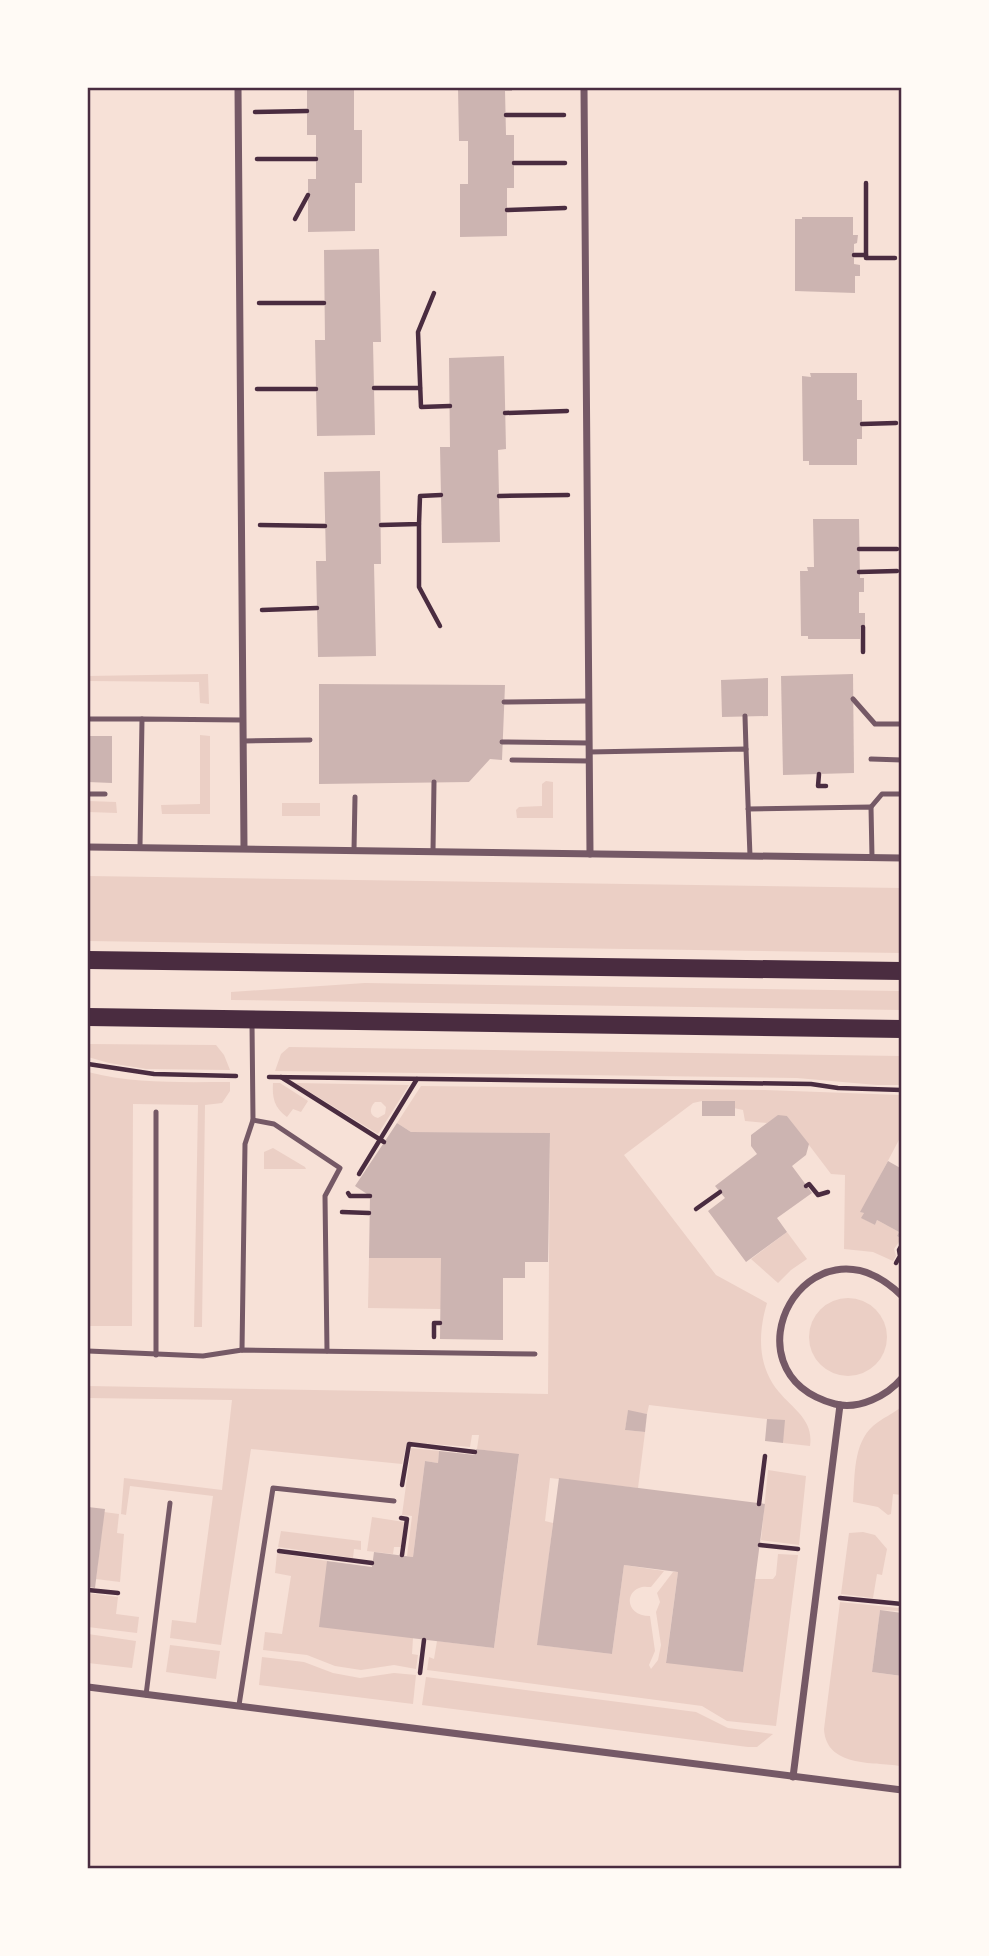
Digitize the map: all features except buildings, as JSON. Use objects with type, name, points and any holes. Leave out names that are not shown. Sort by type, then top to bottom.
[{"type":"main road","points":[[88,960],[901,971]]},
{"type":"main road","points":[[88,1017],[901,1029]]},
{"type":"street","points":[[238,88],[243,848]]},
{"type":"street","points":[[584,88],[590,854]]},
{"type":"street","points":[[88,846],[901,858]]},
{"type":"street","points":[[901,1296],[888,1282],[869,1272],[846,1268],[824,1273],[804,1284],[789,1301],[780,1322],[779,1345],[786,1367],[799,1386],[818,1399],[839,1405],[862,1404],[883,1395],[901,1378]]},
{"type":"street","points":[[793,1776],[839,1405]]},
{"type":"street","points":[[88,1687],[901,1790]]},
{"type":"lane","points":[[853,699],[875,724],[901,724]]},
{"type":"lane","points":[[504,702],[589,701]]},
{"type":"lane","points":[[746,716],[750,856]]},
{"type":"lane","points":[[88,719],[242,720]]},
{"type":"lane","points":[[140,847],[142,719]]},
{"type":"lane","points":[[243,741],[310,740]]},
{"type":"lane","points":[[502,742],[589,743]]},
{"type":"lane","points":[[512,760],[746,749]]},
{"type":"lane","points":[[871,759],[901,760]]},
{"type":"lane","points":[[433,851],[434,782]]},
{"type":"lane","points":[[88,794],[105,794]]},
{"type":"lane","points":[[872,857],[871,807],[882,794],[901,794]]},
{"type":"lane","points":[[354,850],[355,797]]},
{"type":"lane","points":[[748,809],[871,807]]},
{"type":"lane","points":[[242,1350],[245,1144],[253,1120],[252,1019]]},
{"type":"lane","points":[[156,1112],[156,1355]]},
{"type":"lane","points":[[253,1120],[274,1124],[340,1168],[327,1189],[324,1212],[327,1350]]},
{"type":"lane","points":[[88,1351],[203,1356],[242,1350],[535,1354]]},
{"type":"lane","points":[[239,1706],[273,1488],[394,1501]]},
{"type":"lane","points":[[146,1695],[170,1503]]},
{"type":"path","points":[[238,112],[307,111]]},
{"type":"path","points":[[506,115],[584,115]]},
{"type":"path","points":[[238,159],[316,159]]},
{"type":"path","points":[[514,163],[585,162]]},
{"type":"path","points":[[866,183],[866,258],[895,258]]},
{"type":"path","points":[[295,219],[308,195]]},
{"type":"path","points":[[507,210],[585,208]]},
{"type":"path","points":[[853,255],[866,255]]},
{"type":"path","points":[[434,293],[418,332],[421,407],[450,406]]},
{"type":"path","points":[[239,303],[324,303]]},
{"type":"path","points":[[374,388],[420,388]]},
{"type":"path","points":[[240,389],[316,389]]},
{"type":"path","points":[[505,413],[587,410]]},
{"type":"path","points":[[862,424],[897,424]]},
{"type":"path","points":[[439,626],[419,587],[419,524],[420,496],[441,495]]},
{"type":"path","points":[[499,496],[588,495]]},
{"type":"path","points":[[381,525],[419,524]]},
{"type":"path","points":[[241,525],[325,526]]},
{"type":"path","points":[[859,549],[897,549]]},
{"type":"path","points":[[859,572],[897,571]]},
{"type":"path","points":[[242,611],[317,608]]},
{"type":"path","points":[[863,627],[863,652]]},
{"type":"path","points":[[88,1064],[154,1074],[229,1076]]},
{"type":"path","points":[[274,1077],[811,1084],[850,1089],[901,1090]]},
{"type":"path","points":[[281,1077],[382,1141]]},
{"type":"path","points":[[356,1179],[382,1141],[417,1079]]},
{"type":"path","points":[[806,1186],[809,1184],[818,1195],[828,1192]]},
{"type":"path","points":[[353,1185],[348,1191],[350,1196],[370,1196]]},
{"type":"path","points":[[696,1209],[720,1192]]},
{"type":"path","points":[[324,1212],[369,1213]]},
{"type":"path","points":[[896,1263],[901,1245]]},
{"type":"path","points":[[402,1487],[409,1444],[475,1452]]},
{"type":"path","points":[[759,1504],[765,1456]]},
{"type":"path","points":[[400,1518],[407,1519],[402,1555]]},
{"type":"path","points":[[760,1545],[798,1549]]},
{"type":"path","points":[[278,1550],[372,1563]]},
{"type":"path","points":[[88,1590],[118,1593]]},
{"type":"path","points":[[840,1598],[901,1604]]},
{"type":"path","points":[[420,1673],[424,1640]]},
{"type":"shaded area","points":[[208,674],[209,704],[200,703],[199,682],[88,681],[88,676]]},
{"type":"shaded area","points":[[200,735],[210,736],[210,814],[162,814],[161,805],[200,804]]},
{"type":"shaded area","points":[[546,781],[553,782],[553,818],[517,818],[516,810],[519,807],[542,806],[542,784]]},
{"type":"shaded area","points":[[88,801],[116,802],[117,813],[88,812]]},
{"type":"shaded area","points":[[282,803],[320,803],[320,816],[282,816]]},
{"type":"shaded area","points":[[88,876],[901,888],[901,953],[88,941]]},
{"type":"shaded area","points":[[365,983],[901,991],[901,1010],[231,1000],[231,992]]},
{"type":"shaded area","points":[[88,1044],[216,1045],[230,1070],[146,1069],[109,1063],[88,1057]]},
{"type":"shaded area","points":[[289,1047],[901,1056],[901,1085],[797,1078],[275,1071],[281,1054]]},
{"type":"shaded area","points":[[88,1072],[141,1080],[230,1082],[230,1091],[222,1103],[205,1105],[202,1327],[194,1327],[198,1105],[133,1104],[132,1326],[88,1326]]},
{"type":"shaded area","points":[[273,1083],[280,1083],[308,1101],[301,1112],[293,1109],[287,1117],[279,1110],[273,1093]]},
{"type":"shaded area","points":[[295,1083],[409,1085],[378,1134]],"holes":[[[375,1102],[381,1102],[386,1107],[385,1114],[378,1118],[373,1116],[371,1109]]]},
{"type":"shaded area","points":[[421,1086],[765,1090],[901,1095],[901,1136],[861,1212],[864,1213],[862,1218],[875,1225],[877,1220],[899,1232],[897,1236],[901,1239],[894,1249],[896,1256],[893,1261],[873,1252],[844,1249],[845,1175],[831,1174],[787,1116],[778,1116],[767,1123],[745,1121],[743,1110],[702,1101],[693,1103],[624,1155],[716,1275],[767,1303],[761,1337],[763,1360],[772,1382],[806,1422],[810,1446],[783,1443],[767,1419],[649,1405],[647,1414],[628,1411],[625,1430],[645,1432],[638,1488],[550,1478],[545,1521],[553,1523],[538,1645],[612,1654],[624,1565],[664,1571],[651,1587],[639,1588],[630,1599],[632,1609],[650,1616],[655,1651],[649,1665],[651,1669],[658,1660],[661,1645],[656,1612],[660,1602],[657,1593],[673,1572],[678,1572],[666,1662],[743,1672],[755,1579],[773,1579],[776,1575],[778,1554],[798,1555],[776,1726],[727,1721],[702,1706],[427,1670],[429,1657],[434,1659],[437,1641],[494,1648],[519,1455],[477,1449],[479,1435],[472,1435],[470,1447],[407,1442],[402,1464],[251,1449],[221,1645],[170,1638],[172,1620],[196,1623],[213,1496],[130,1486],[126,1515],[121,1514],[124,1478],[222,1490],[232,1400],[88,1398],[88,1386],[548,1394],[550,1133],[411,1132],[397,1123]]},
{"type":"shaded area","points":[[273,1148],[306,1169],[264,1169],[264,1152]]},
{"type":"shaded area","points":[[787,1232],[807,1259],[778,1283],[751,1259]]},
{"type":"shaded area","points":[[369,1258],[441,1258],[441,1309],[368,1308]]},
{"type":"shaded area","points":[[848,1298],[863,1301],[880,1315],[887,1337],[884,1352],[870,1369],[848,1376],[833,1373],[816,1359],[809,1337],[812,1322],[826,1305]]},
{"type":"shaded area","points":[[901,1407],[901,1495],[893,1494],[891,1514],[888,1515],[878,1507],[853,1502],[855,1471],[858,1451],[866,1433]]},
{"type":"shaded area","points":[[411,1448],[439,1451],[438,1463],[425,1461],[413,1557],[407,1556],[412,1516],[402,1515]]},
{"type":"shaded area","points":[[768,1470],[806,1476],[799,1545],[761,1540]]},
{"type":"shaded area","points":[[104,1512],[119,1514],[117,1533],[124,1534],[120,1582],[96,1579]]},
{"type":"shaded area","points":[[372,1517],[404,1522],[401,1547],[394,1547],[393,1554],[367,1551]]},
{"type":"shaded area","points":[[281,1531],[361,1541],[361,1550],[354,1549],[353,1558],[278,1547]]},
{"type":"shaded area","points":[[849,1533],[875,1535],[887,1549],[882,1575],[877,1574],[873,1598],[841,1594]]},
{"type":"shaded area","points":[[277,1553],[327,1561],[413,1638],[412,1654],[418,1655],[416,1669],[394,1665],[361,1670],[335,1666],[307,1655],[263,1650],[265,1632],[282,1634],[291,1576],[275,1573]]},
{"type":"shaded area","points":[[88,1593],[118,1597],[116,1614],[139,1617],[137,1633],[88,1627]]},
{"type":"shaded area","points":[[840,1602],[899,1608],[901,1611],[880,1610],[872,1672],[901,1676],[901,1766],[852,1760],[833,1750],[827,1741],[824,1729]]},
{"type":"shaded area","points":[[88,1634],[136,1641],[132,1668],[88,1663]]},
{"type":"shaded area","points":[[170,1645],[220,1651],[216,1679],[166,1672]]},
{"type":"shaded area","points":[[262,1657],[304,1662],[333,1673],[360,1678],[394,1673],[416,1675],[413,1704],[259,1685]]},
{"type":"shaded area","points":[[426,1677],[696,1712],[728,1728],[773,1734],[757,1747],[748,1747],[422,1705]]}]
